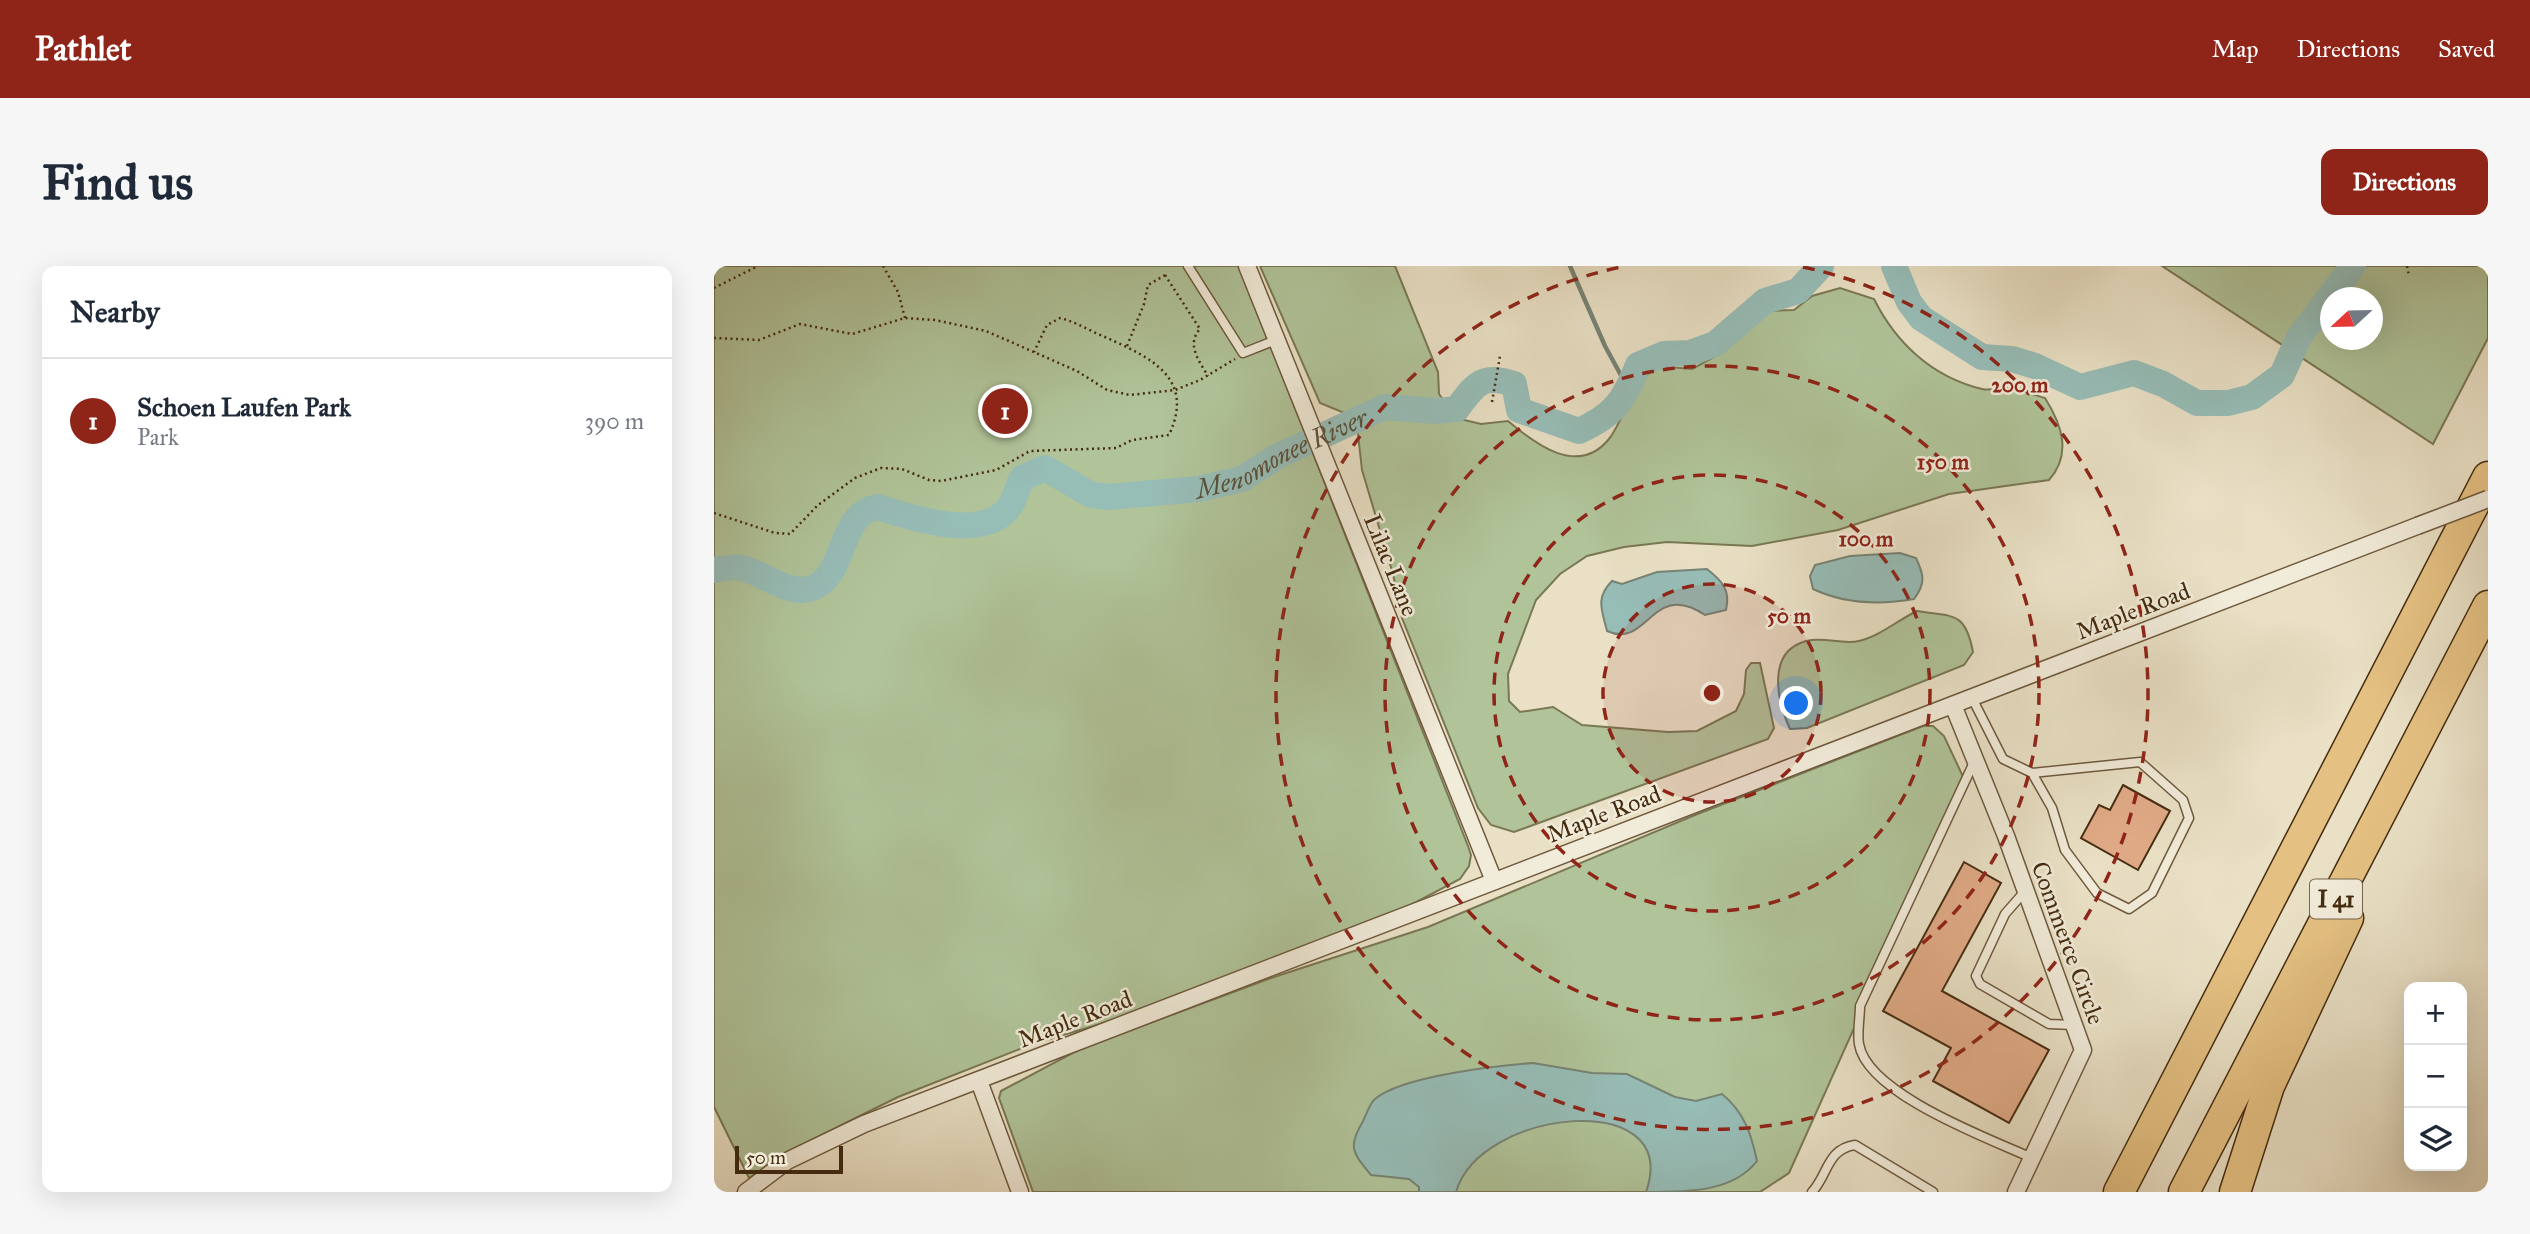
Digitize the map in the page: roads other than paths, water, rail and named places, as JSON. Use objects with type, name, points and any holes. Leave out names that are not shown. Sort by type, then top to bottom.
[{"type":"highway","name":"I 41","points":[[2119,1192],[2488,477]]},
{"type":"highway","name":"I 41","points":[[2184,1192],[2488,606]]},
{"type":"highway","points":[[2235,1192],[2269,1086],[2488,618]]},
{"type":"street","name":"Lilac Lane","points":[[1247,266],[1494,881]]},
{"type":"street","name":"Maple Road","points":[[746,1192],[787,1161],[864,1124],[2488,499]]},
{"type":"street","name":"Commerce Circle","points":[[1953,705],[2026,890],[2083,1050],[2016,1192]]},
{"type":"street","points":[[979,1081],[1020,1192]]},
{"type":"lane","points":[[1188,266],[1242,353],[1276,340]]},
{"type":"lane","points":[[1972,698],[2003,759],[2032,773],[2140,762],[2183,800],[2189,818],[2151,893],[2129,909],[2097,893],[2065,850],[2052,808],[2032,773]]},
{"type":"lane","points":[[1975,760],[1860,1006],[1859,1046],[1876,1074],[1914,1104],[2032,1158]]},
{"type":"lane","points":[[2026,890],[2005,914],[1976,976],[1980,984],[2049,1024],[2074,1025]]},
{"type":"lane","points":[[1812,1192],[1830,1160],[1843,1147],[1855,1145],[1933,1192]]},
{"type":"water","points":[[1900,553],[1916,558],[1921,569],[1922,583],[1914,599],[1863,602],[1838,598],[1813,589],[1810,576],[1815,565],[1850,556]]},
{"type":"water","points":[[1707,569],[1724,586],[1726,610],[1705,615],[1687,606],[1673,605],[1662,609],[1632,631],[1621,634],[1607,631],[1602,599],[1612,581],[1622,584],[1657,572]]},
{"type":"water","points":[[1533,1063],[1592,1073],[1627,1074],[1675,1097],[1696,1101],[1722,1094],[1736,1108],[1746,1124],[1757,1161],[1736,1179],[1709,1188],[1646,1192],[1649,1158],[1635,1136],[1608,1124],[1574,1121],[1536,1127],[1501,1142],[1473,1164],[1456,1192],[1419,1192],[1419,1187],[1409,1179],[1371,1175],[1357,1156],[1354,1145],[1357,1132],[1373,1101],[1388,1091],[1427,1078]]},
{"type":"waterway","points":[[1570,266],[1605,346],[1623,379],[1627,394]]},
{"type":"waterway","name":"Menomonee River","points":[[714,570],[741,568],[785,587],[803,590],[812,588],[823,581],[831,571],[855,521],[864,512],[877,507],[942,524],[977,524],[992,520],[1005,512],[1022,478],[1045,468],[1091,495],[1108,497],[1199,489],[1242,479],[1278,456],[1385,407],[1436,411],[1457,409],[1475,387],[1487,381],[1514,384],[1519,410],[1579,431],[1601,419],[1616,406],[1638,365],[1664,354],[1690,353],[1715,344],[1765,301],[1798,291],[1821,266]]},
{"type":"waterway","name":"Menomonee River","points":[[1894,266],[1909,302],[1921,318],[1982,357],[2012,359],[2035,366],[2080,387],[2134,373],[2163,384],[2197,403],[2228,403],[2252,397],[2282,375],[2299,337],[2353,266]]},
{"type":"place","name":"Schoen Laufen Park","points":[[1005,411]]}]
